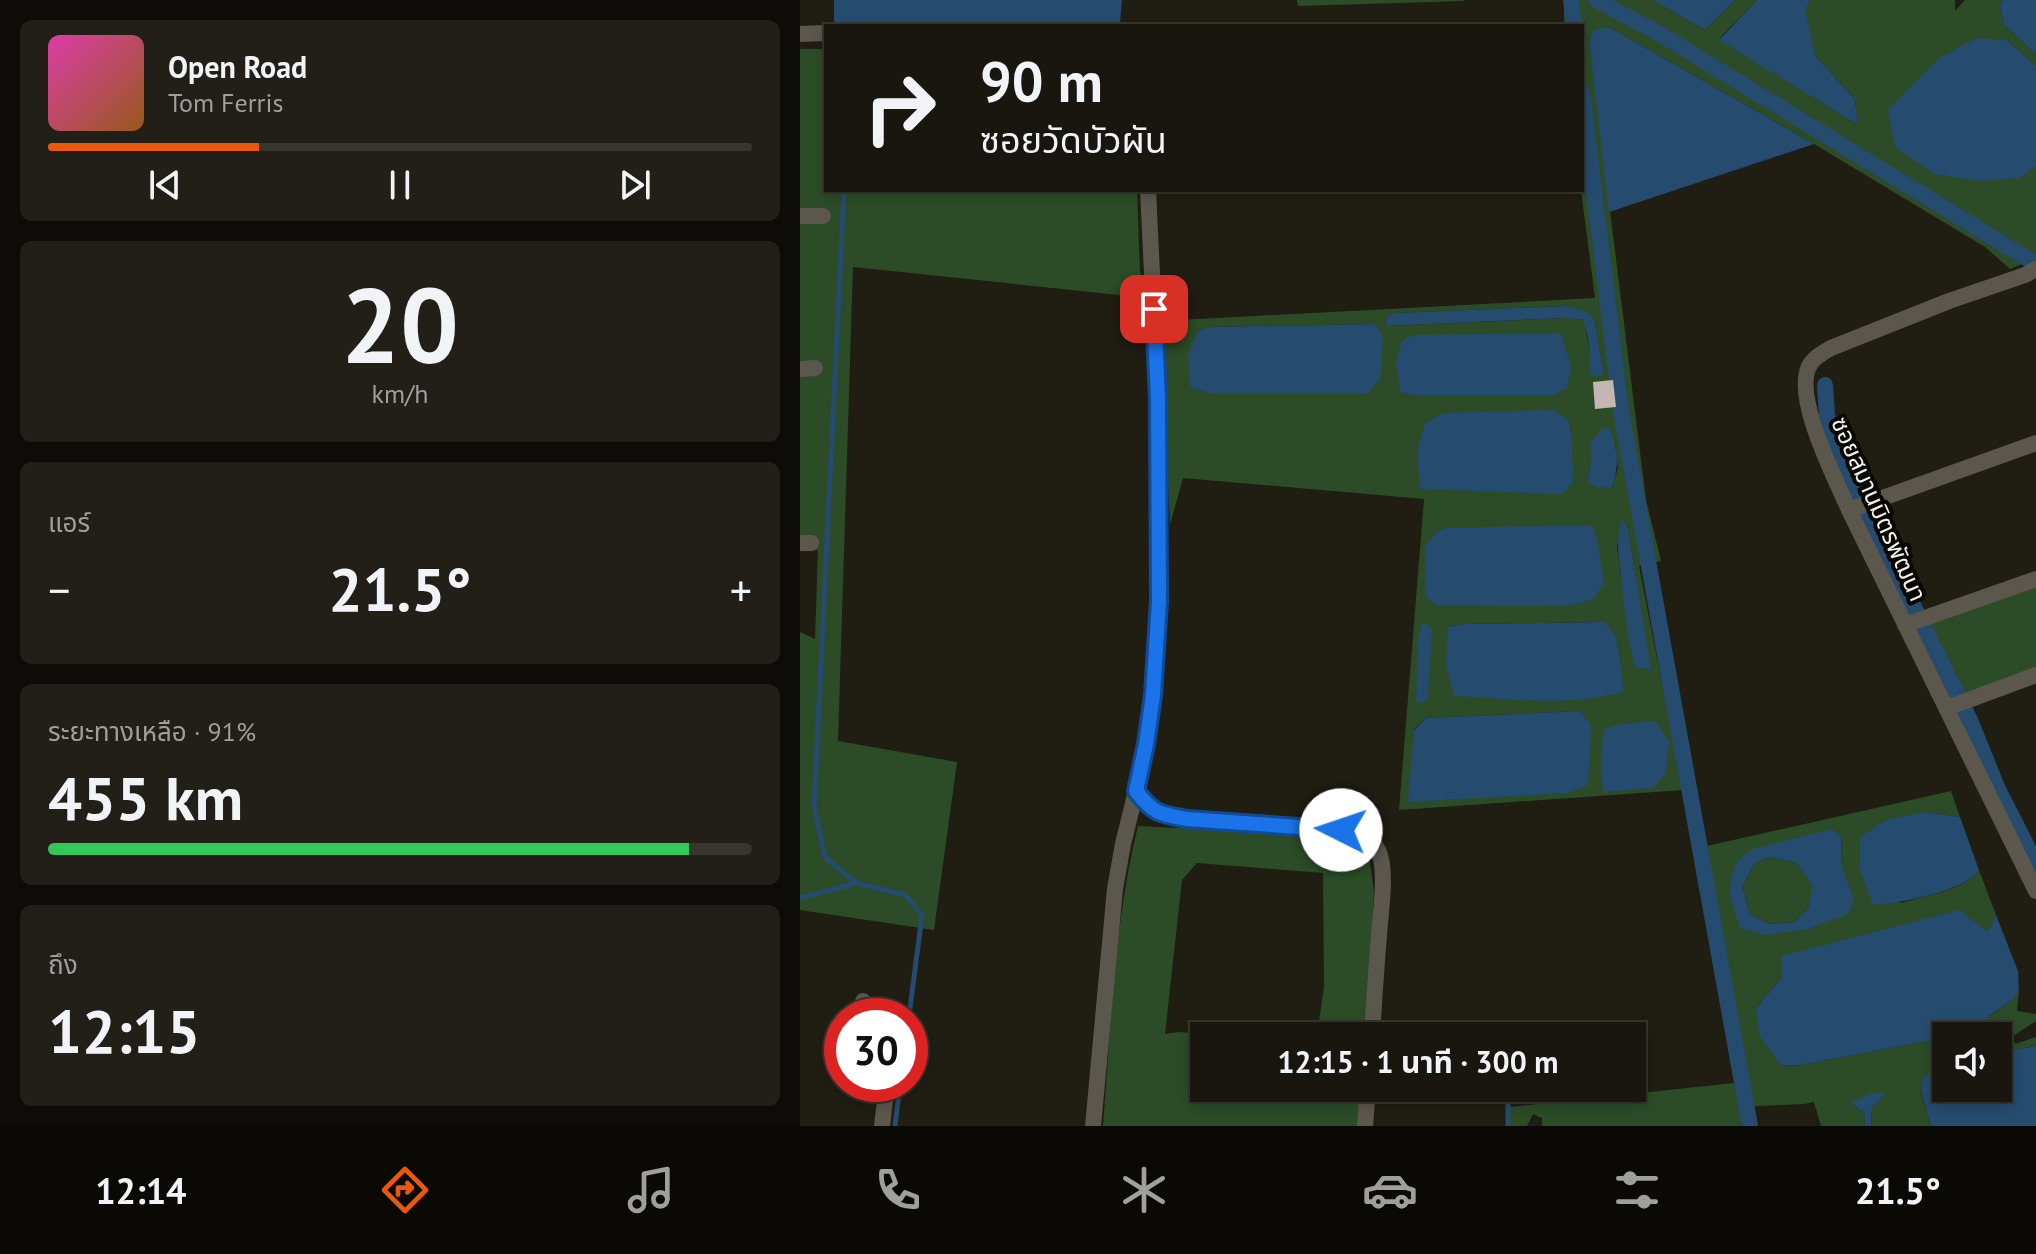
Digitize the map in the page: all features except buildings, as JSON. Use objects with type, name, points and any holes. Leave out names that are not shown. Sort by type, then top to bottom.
[{"type":"street","points":[[800,34],[824,33]]},
{"type":"street","points":[[1093,1126],[1115,889],[1146,744],[1153,695],[1159,601],[1158,399],[1148,192]]},
{"type":"street","points":[[800,216],[823,216]]},
{"type":"street","name":"ซอยสมานมิตรพัฒนา","points":[[2036,269],[1831,348],[1810,364],[1806,390],[1811,418],[1828,465],[2036,891]]},
{"type":"street","points":[[1849,510],[2036,443]]},
{"type":"street","points":[[1905,625],[2036,579]]},
{"type":"street","points":[[1947,708],[2036,675]]},
{"type":"street","points":[[1136,791],[1151,810],[1167,816],[1341,830],[1358,833],[1370,840],[1379,851],[1382,878],[1373,1022]]},
{"type":"street","points":[[882,1126],[885,1102]]},
{"type":"street","points":[[1365,1126],[1367,1102]]},
{"type":"green space","points":[[1297,0],[1464,0],[1464,1],[1298,6]]},
{"type":"green space","points":[[1564,0],[1652,0],[1705,30],[1735,0],[1757,0],[1719,39],[1858,125],[1855,99],[1816,57],[1804,10],[1810,0],[1955,0],[1955,11],[1965,0],[2003,0],[2000,5],[2004,25],[2036,54],[2036,66],[2007,40],[2021,178],[2036,166],[2036,258],[2010,269],[1985,247],[1814,144],[1609,27],[1592,32],[1589,42],[1646,500],[1661,561],[1639,566],[1683,790],[1399,810],[1424,499],[1183,478],[1170,525],[1161,321],[1595,298],[1581,192],[1584,192],[1584,24],[1564,24]],"holes":[[[1564,306],[1594,318],[1604,374],[1589,373],[1591,359],[1584,320],[1566,318],[1386,326],[1385,319],[1396,313]],[[1375,324],[1367,394],[1213,394],[1198,331],[1208,327]],[[1443,413],[1482,413],[1571,429],[1573,482],[1421,489],[1417,451]],[[1615,444],[1618,468],[1612,487],[1587,481],[1591,462]],[[1622,519],[1628,529],[1650,668],[1621,578],[1617,546]],[[1605,622],[1616,636],[1622,692],[1448,627],[1464,624]],[[1579,711],[1413,730],[1426,718]]]},
{"type":"green space","points":[[800,49],[824,49],[824,192],[1137,192],[1140,271],[1145,291],[1129,296],[853,267],[838,741],[957,762],[934,930],[800,910],[800,632],[815,639],[818,550],[800,549]]},
{"type":"green space","points":[[2036,587],[2036,668],[1951,700],[1918,632],[1923,625]]},
{"type":"green space","points":[[1951,791],[1960,817],[1925,812],[1900,903],[1964,883],[1979,870],[1996,915],[1989,932],[1782,977],[1756,1008],[1781,1066],[1801,1065],[1932,1040],[1932,1073],[1923,1077],[1921,1092],[1931,1126],[1871,1126],[1872,1107],[1885,1093],[1871,1093],[1852,1104],[1864,1113],[1865,1126],[1821,1126],[1814,1102],[1739,1107],[1742,1126],[1542,1126],[1542,1118],[1533,1114],[1527,1126],[1510,1126],[1509,1107],[1556,1102],[1646,1102],[1646,1092],[1734,1083],[1693,849]],"holes":[[[1841,836],[1842,867],[1808,929],[1740,928],[1738,860]]]},
{"type":"green space","points":[[1138,826],[1327,835],[1360,840],[1370,862],[1374,892],[1367,1022],[1319,1022],[1324,987],[1323,873],[1197,863],[1182,880],[1165,1034],[1190,1033],[1190,1102],[1361,1102],[1358,1126],[1103,1126],[1118,937]]},
{"type":"green space","points":[[1770,857],[1796,863],[1813,885],[1809,907],[1794,922],[1769,924],[1750,914],[1742,887],[1755,863]]},
{"type":"green space","points":[[2019,990],[2017,1011],[2036,1014],[2036,1021],[2013,1036],[2015,1044],[2036,1037],[2036,1046],[2012,1050],[2012,1022],[1979,1022]]},
{"type":"water","points":[[834,0],[1122,0],[1120,23],[834,24]]},
{"type":"water","points":[[1652,0],[1735,0],[1705,30]]},
{"type":"water","points":[[1757,0],[1810,0],[1805,10],[1816,57],[1855,99],[1858,125],[1719,40]]},
{"type":"water","points":[[2003,0],[2036,0],[2036,54],[2004,25],[2000,5]]},
{"type":"water","points":[[1609,27],[1814,144],[1609,212],[1589,42],[1592,31]]},
{"type":"water","points":[[1976,38],[2007,40],[2036,66],[2036,166],[2021,178],[1980,181],[1934,174],[1895,147],[1888,110],[1939,58]]},
{"type":"water","points":[[1564,306],[1584,311],[1594,318],[1604,374],[1596,377],[1589,373],[1589,346],[1583,320],[1566,318],[1386,326],[1385,318],[1396,313]]},
{"type":"water","points":[[1375,324],[1383,338],[1380,379],[1367,394],[1213,394],[1190,387],[1188,355],[1198,331],[1208,327]]},
{"type":"water","points":[[1561,333],[1571,368],[1567,388],[1553,395],[1413,395],[1400,392],[1396,362],[1402,341],[1412,335]]},
{"type":"water","points":[[1554,410],[1569,423],[1571,433],[1573,482],[1562,494],[1420,489],[1417,451],[1425,423],[1443,413]]},
{"type":"water","points":[[1609,428],[1616,450],[1616,471],[1612,487],[1597,488],[1587,481],[1591,462],[1590,442],[1602,429]]},
{"type":"water","points":[[1622,518],[1628,529],[1651,669],[1635,668],[1630,648],[1618,552]]},
{"type":"water","points":[[1592,525],[1604,583],[1593,599],[1567,606],[1436,605],[1425,596],[1425,545],[1445,528]]},
{"type":"water","points":[[1422,622],[1432,629],[1428,692],[1427,701],[1416,702],[1418,638]]},
{"type":"water","points":[[1605,622],[1616,636],[1623,692],[1560,701],[1454,696],[1446,664],[1448,627],[1464,624]]},
{"type":"water","points":[[1580,711],[1591,725],[1588,785],[1567,793],[1408,802],[1414,730],[1426,718]]},
{"type":"water","points":[[1656,721],[1669,743],[1666,773],[1653,788],[1603,792],[1603,730],[1621,724]]},
{"type":"water","points":[[1925,812],[1960,817],[1979,870],[1971,878],[1946,890],[1873,905],[1860,869],[1860,837],[1886,820]]},
{"type":"water","points":[[1832,829],[1841,836],[1842,867],[1854,899],[1848,914],[1808,929],[1764,935],[1740,928],[1730,896],[1731,876],[1738,860],[1753,849]],"holes":[[[1770,857],[1796,863],[1812,885],[1809,907],[1794,922],[1769,924],[1750,914],[1742,887],[1755,863]]]},
{"type":"water","points":[[1959,910],[1988,932],[1996,915],[2018,971],[2019,990],[2012,1000],[1981,1022],[1932,1022],[1932,1040],[1801,1065],[1781,1066],[1759,1035],[1756,1008],[1782,977],[1782,956]]},
{"type":"water","points":[[2036,1046],[2036,1126],[1931,1126],[1921,1091],[1923,1076],[1932,1073],[1932,1102],[2012,1102],[2012,1050]]},
{"type":"water","points":[[1871,1093],[1887,1093],[1872,1107],[1871,1126],[1865,1126],[1864,1113],[1851,1103]]},
{"type":"waterway","points":[[1571,0],[1574,24]]},
{"type":"waterway","points":[[1596,0],[1660,34],[2036,264]]},
{"type":"waterway","points":[[1584,108],[1621,411],[1750,1126]]},
{"type":"waterway","points":[[844,192],[814,806],[825,857],[856,883]]},
{"type":"waterway","points":[[1825,385],[1827,415],[1837,452],[1970,720],[1997,787],[2036,864]]},
{"type":"waterway","points":[[800,898],[856,883],[905,895],[922,915],[911,998]]},
{"type":"waterway","points":[[895,1126],[898,1102]]},
{"type":"waterway","points":[[1508,1102],[1508,1126]]},
{"type":"route","points":[[1154,309],[1158,399],[1159,601],[1153,695],[1136,791],[1151,810],[1167,816],[1341,830]]}]
